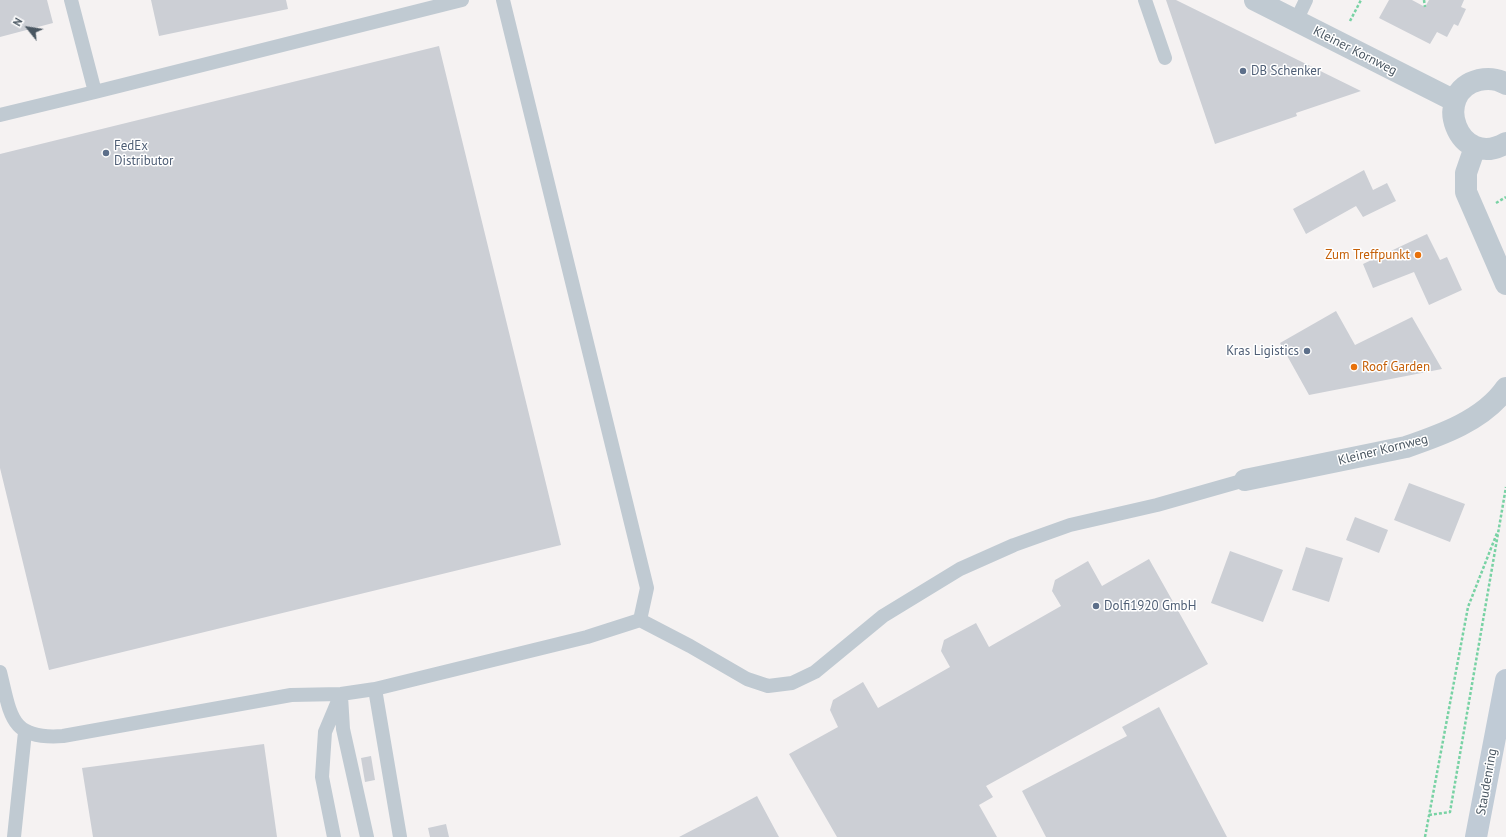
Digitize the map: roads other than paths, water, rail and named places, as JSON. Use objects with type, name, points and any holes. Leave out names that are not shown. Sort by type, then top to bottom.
[{"type":"main road","name":"Staudenring","points":[[1476,837],[1506,680]]},
{"type":"street","name":"Kleiner Kornweg","points":[[1256,0],[1455,101]]},
{"type":"street","points":[[1505,80],[1488,78],[1475,81],[1460,92],[1455,101],[1453,112],[1457,131],[1463,139],[1475,147],[1488,149],[1499,148],[1506,143]]},
{"type":"street","points":[[1475,147],[1466,172],[1466,192],[1506,284]]},
{"type":"street","name":"Kleiner Kornweg","points":[[1245,480],[1406,447],[1425,441],[1468,422],[1496,400],[1506,388]]},
{"type":"lane","points":[[70,0],[95,92]]},
{"type":"lane","points":[[0,115],[462,0]]},
{"type":"lane","points":[[503,0],[646,588],[640,620]]},
{"type":"lane","points":[[1145,0],[1165,58]]},
{"type":"lane","points":[[1296,21],[1306,0]]},
{"type":"lane","points":[[0,672],[15,722],[25,732],[44,737],[63,736],[291,695],[341,694],[376,689],[573,640],[640,620],[690,646],[747,680],[768,686],[792,683],[815,672],[883,616],[960,569],[1014,545],[1070,526],[1157,505],[1245,480]]},
{"type":"lane","points":[[376,689],[400,837]]},
{"type":"lane","points":[[334,837],[322,777],[325,732],[341,694]]},
{"type":"lane","points":[[341,694],[343,729],[366,837]]},
{"type":"lane","points":[[14,837],[25,732]]},
{"type":"place","name":"DB Schenker","points":[[1243,71]]},
{"type":"place","name":"FedEx Distributor","points":[[106,153]]},
{"type":"place","name":"Zum Treffpunkt","points":[[1418,255]]},
{"type":"place","name":"Kras Ligistics","points":[[1307,351]]},
{"type":"place","name":"Roof Garden","points":[[1354,367]]},
{"type":"place","name":"Dolfi1920 GmbH","points":[[1096,606]]}]
